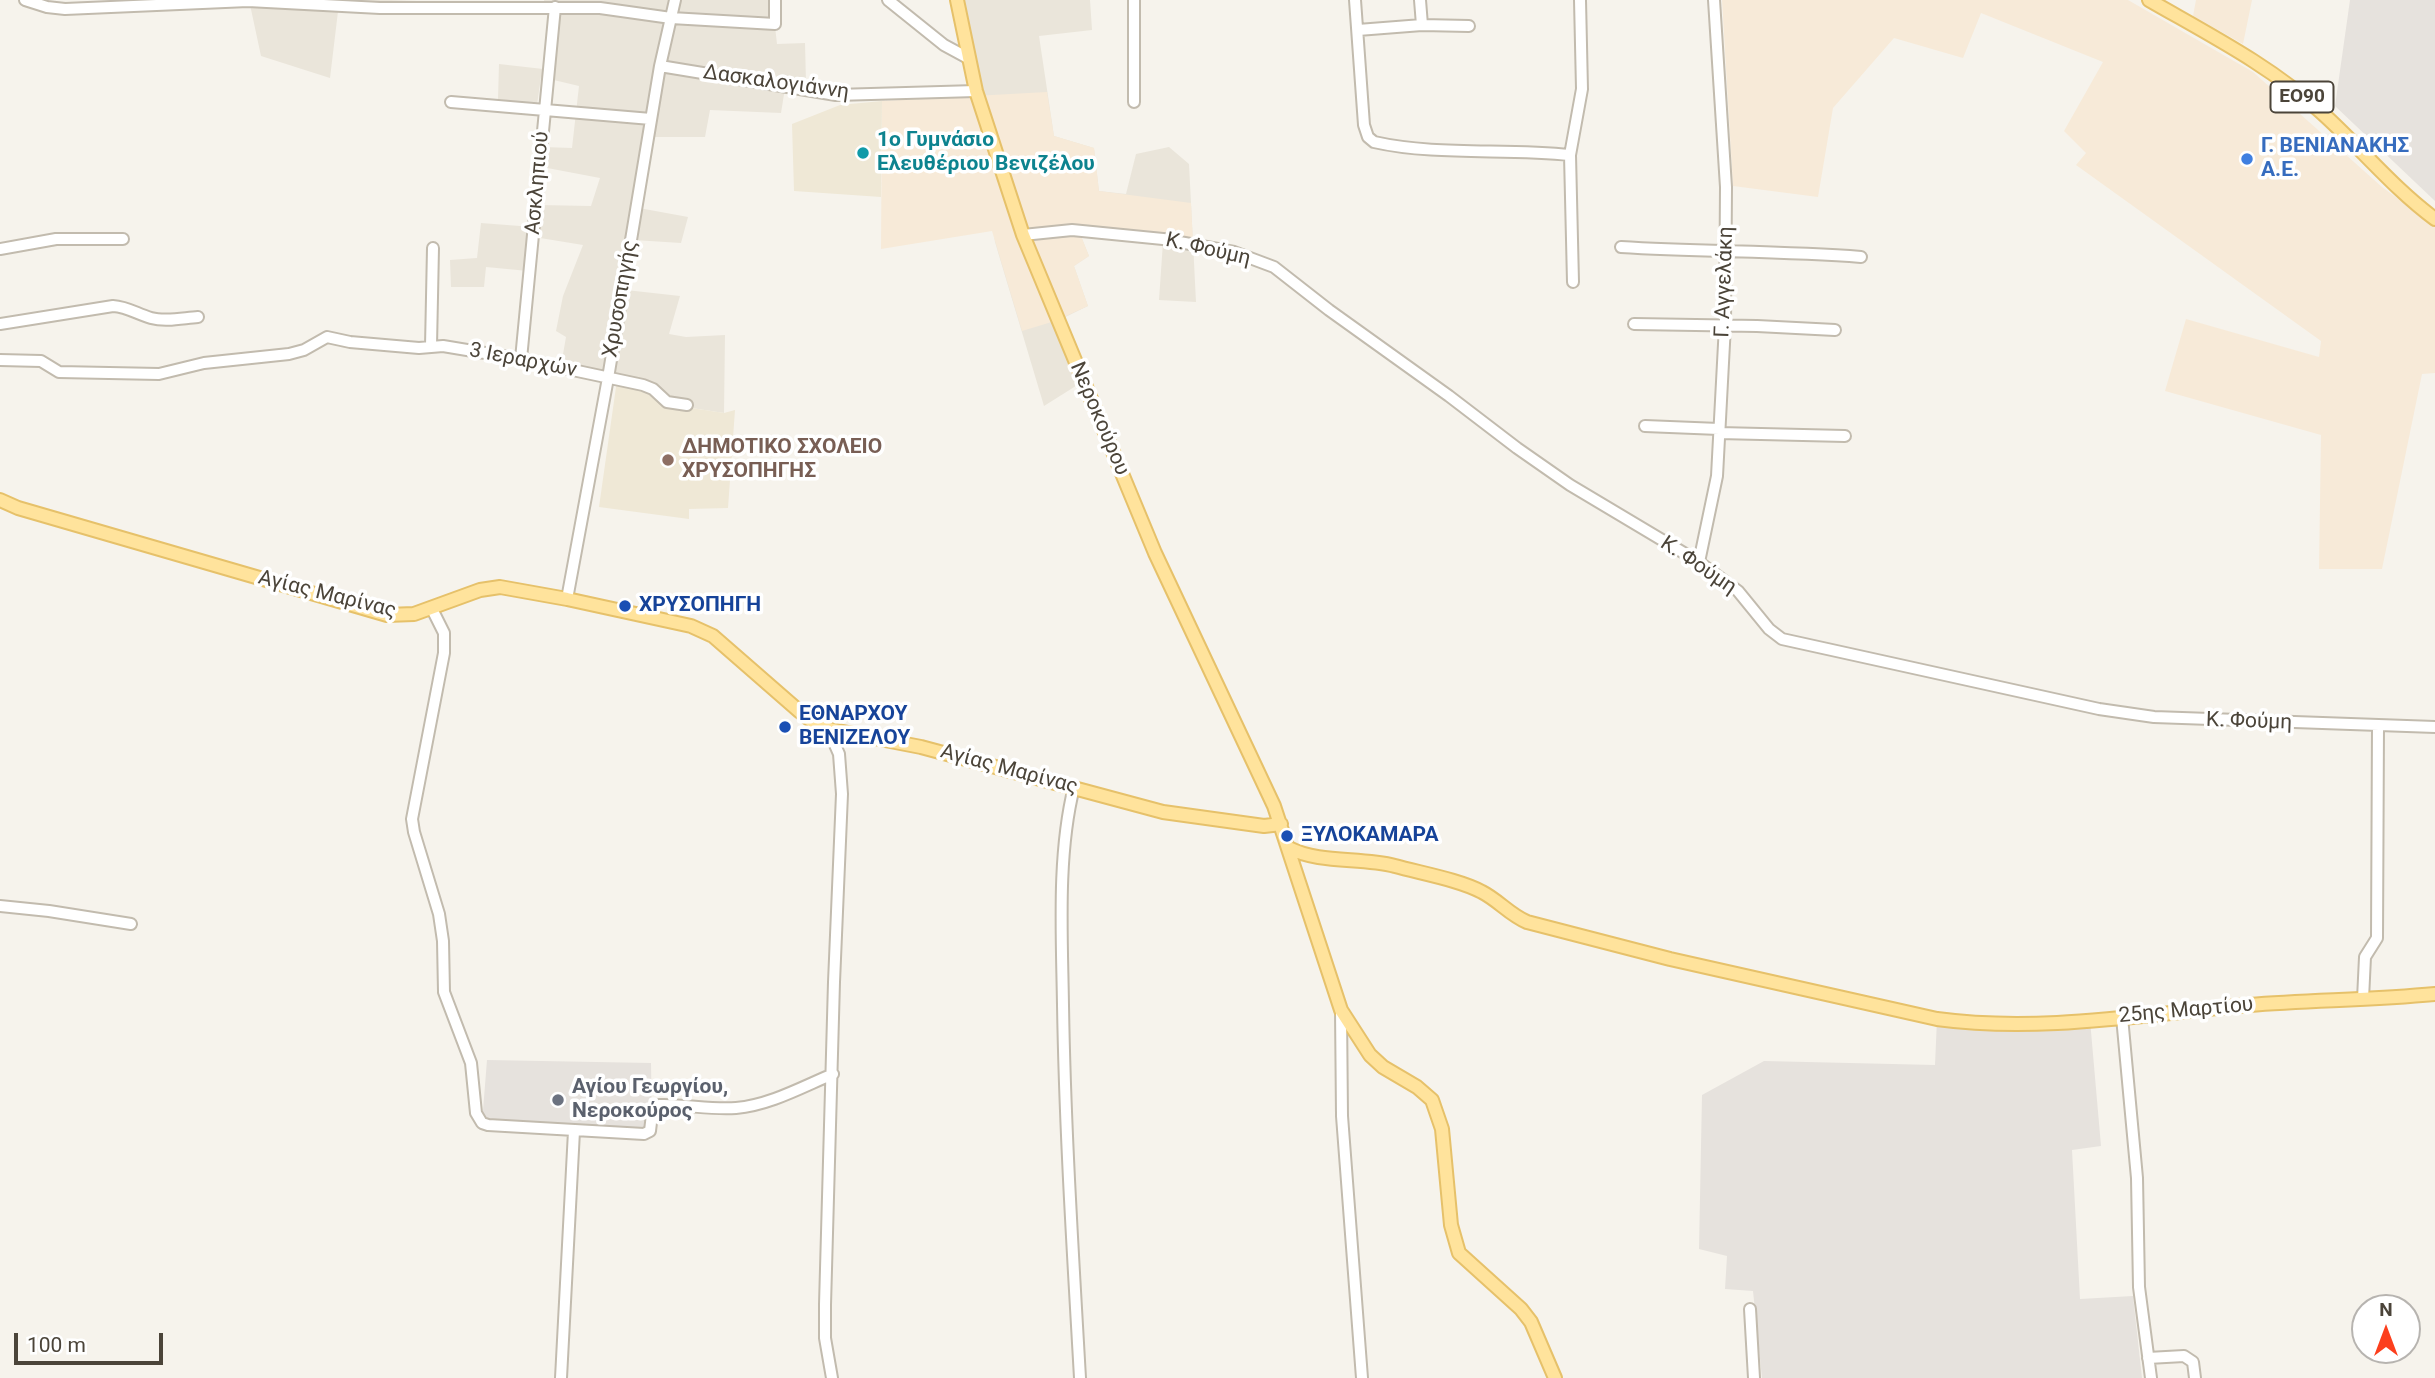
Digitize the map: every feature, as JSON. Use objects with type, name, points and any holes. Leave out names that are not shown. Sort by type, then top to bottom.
[{"type":"main road","name":"Νεροκούρου","points":[[957,0],[976,91],[1023,235],[1155,553],[1281,824],[1341,1010],[1370,1055],[1432,1100],[1442,1129],[1451,1225],[1459,1253],[1521,1309],[1531,1322],[1555,1378]]},
{"type":"main road","name":"ΕΟ90","points":[[2149,0],[2225,44],[2295,91],[2321,112],[2411,201],[2435,219]]},
{"type":"main road","name":"Αγίας Μαρίνας","points":[[0,500],[18,508],[374,612],[401,616],[432,609],[490,587],[567,599],[691,626],[713,636],[799,711],[828,729],[921,747],[1163,812],[1264,825],[1281,824]]},
{"type":"main road","name":"25ης Μαρτίου","points":[[1289,848],[1304,856],[1362,859],[1391,865],[1479,890],[1518,918],[1618,946],[1937,1019],[2028,1023],[2251,1005],[2435,994]]},
{"type":"street","points":[[25,0],[65,9],[132,8],[248,0],[380,8],[484,4],[555,8],[601,4],[671,18],[775,24],[775,0]]},
{"type":"street","name":"Χρυσοπηγής","points":[[567,599],[608,378],[660,66],[675,0]]},
{"type":"street","points":[[888,0],[944,45],[968,58]]},
{"type":"street","points":[[1134,0],[1134,102]]},
{"type":"street","points":[[1355,0],[1364,125],[1368,137],[1381,143],[1432,149],[1540,151],[1570,155]]},
{"type":"street","points":[[1420,0],[1422,25]]},
{"type":"street","points":[[1573,282],[1570,155],[1582,89],[1580,0]]},
{"type":"street","name":"Γ. Αγγελάκη","points":[[1699,562],[1717,475],[1725,325],[1725,147],[1714,0]]},
{"type":"street","name":"Ασκληπιού","points":[[521,359],[555,8]]},
{"type":"street","points":[[1358,30],[1422,25],[1469,26]]},
{"type":"street","name":"Δασκαλογιάννη","points":[[660,66],[836,95],[976,91]]},
{"type":"street","points":[[451,102],[651,119]]},
{"type":"street","name":"Κ. Φούμη","points":[[1023,235],[1072,230],[1163,239],[1234,252],[1274,267],[1570,485],[1699,562],[1738,591],[1769,629],[1782,639],[2099,709],[2154,717],[2435,727]]},
{"type":"street","points":[[0,248],[57,239],[123,239]]},
{"type":"street","points":[[1622,247],[1861,257]]},
{"type":"street","points":[[433,248],[434,345]]},
{"type":"street","points":[[0,324],[113,306],[126,307],[163,320],[198,317]]},
{"type":"street","points":[[1634,324],[1835,330]]},
{"type":"street","name":"3 Ιεραρχών","points":[[0,360],[41,361],[59,372],[146,375],[204,363],[289,354],[304,350],[327,337],[350,342],[419,348],[434,345],[521,359],[643,385],[653,389],[667,402],[687,405]]},
{"type":"street","points":[[1644,426],[1845,436]]},
{"type":"street","points":[[432,609],[443,633],[444,644],[412,819],[439,914],[444,992],[471,1063],[476,1113],[482,1123],[644,1134],[650,1131],[652,1114],[659,1105],[733,1108],[751,1105],[769,1101],[833,1073]]},
{"type":"street","points":[[2363,999],[2365,957],[2377,939],[2378,726]]},
{"type":"street","points":[[828,729],[839,754],[842,775],[825,1305],[825,1338],[832,1378]]},
{"type":"street","points":[[1074,787],[1067,822],[1062,952],[1065,1111],[1080,1378]]},
{"type":"street","points":[[0,906],[131,924]]},
{"type":"street","points":[[1341,1010],[1342,1116],[1362,1378]]},
{"type":"street","points":[[2122,1017],[2137,1178],[2139,1287],[2151,1378]]},
{"type":"street","points":[[561,1378],[574,1130]]},
{"type":"street","points":[[1749,1308],[1755,1378]]},
{"type":"street","points":[[2148,1358],[2185,1356],[2193,1362],[2195,1378]]},
{"type":"shaded area","points":[[249,0],[417,0],[339,3],[330,78],[261,56]]},
{"type":"shaded area","points":[[544,0],[772,0],[777,44],[805,43],[806,82],[786,82],[781,113],[710,110],[705,137],[654,137],[639,208],[688,217],[681,243],[634,240],[626,290],[680,296],[669,334],[686,337],[725,335],[724,413],[672,405],[617,380],[562,360],[566,337],[556,331],[563,296],[583,245],[528,236],[528,271],[486,267],[484,287],[451,287],[450,260],[477,258],[481,223],[533,227],[538,205],[591,206],[600,178],[542,167],[543,147],[572,148],[579,86],[541,77],[537,105],[498,99],[499,64],[552,70],[558,8],[545,7]]},
{"type":"shaded area","points":[[960,0],[1090,0],[1092,30],[1039,36],[1054,136],[1094,148],[1099,191],[1126,194],[1136,154],[1169,147],[1189,164],[1196,302],[1159,300],[1163,242],[1079,231],[1089,256],[1074,266],[1088,306],[1055,322],[1079,384],[1044,406],[995,242]]},
{"type":"shaded area","points":[[1722,0],[2128,0],[2253,72],[2382,187],[2435,226],[2435,373],[2422,374],[2382,569],[2319,569],[2321,435],[2165,391],[2186,319],[2319,357],[2321,341],[2076,165],[2086,153],[2064,131],[2103,62],[1981,13],[1963,58],[1894,38],[1833,108],[1818,197],[1733,186]]},
{"type":"shaded area","points":[[2196,0],[2252,0],[2243,44],[2193,16]]},
{"type":"shaded area","points":[[2350,0],[2435,0],[2435,201],[2335,106]]},
{"type":"shaded area","points":[[1047,92],[1054,136],[1094,148],[1099,191],[1191,203],[1193,243],[1079,231],[1089,256],[1074,266],[1088,306],[1055,321],[1022,331],[992,231],[881,249],[882,101]]},
{"type":"shaded area","points":[[882,101],[881,197],[794,191],[792,124],[840,105]]},
{"type":"shaded area","name":"ΔΗΜΟΤΙΚΟ ΣΧΟΛΕΙΟ ΧΡΥΣΟΠΗΓΗΣ","points":[[617,380],[649,388],[672,405],[724,413],[735,410],[728,508],[689,509],[689,519],[599,507]]},
{"type":"shaded area","points":[[1937,1019],[2090,1020],[2101,1146],[2072,1150],[2080,1299],[2133,1296],[2142,1378],[1762,1378],[1753,1291],[1725,1289],[1727,1256],[1699,1249],[1702,1095],[1764,1061],[1935,1065]]},
{"type":"shaded area","points":[[487,1060],[651,1063],[652,1127],[650,1131],[482,1123]]},
{"type":"place","name":"1ο Γυμνάσιο Ελευθέριου Βενιζέλου","points":[[863,153]]},
{"type":"place","name":"Γ. ΒΕΝΙΑΝΑΚΗΣ A.E.","points":[[2247,159]]},
{"type":"place","name":"ΔΗΜΟΤΙΚΟ ΣΧΟΛΕΙΟ ΧΡΥΣΟΠΗΓΗΣ","points":[[668,460]]},
{"type":"place","name":"ΧΡΥΣΟΠΗΓΗ","points":[[625,606]]},
{"type":"place","name":"ΕΘΝΑΡΧΟΥ ΒΕΝΙΖΕΛΟΥ","points":[[785,727]]},
{"type":"place","name":"ΞΥΛΟΚΑΜΑΡΑ","points":[[1287,836]]},
{"type":"place","name":"Αγίου Γεωργίου, Νεροκούρος","points":[[558,1100]]}]
